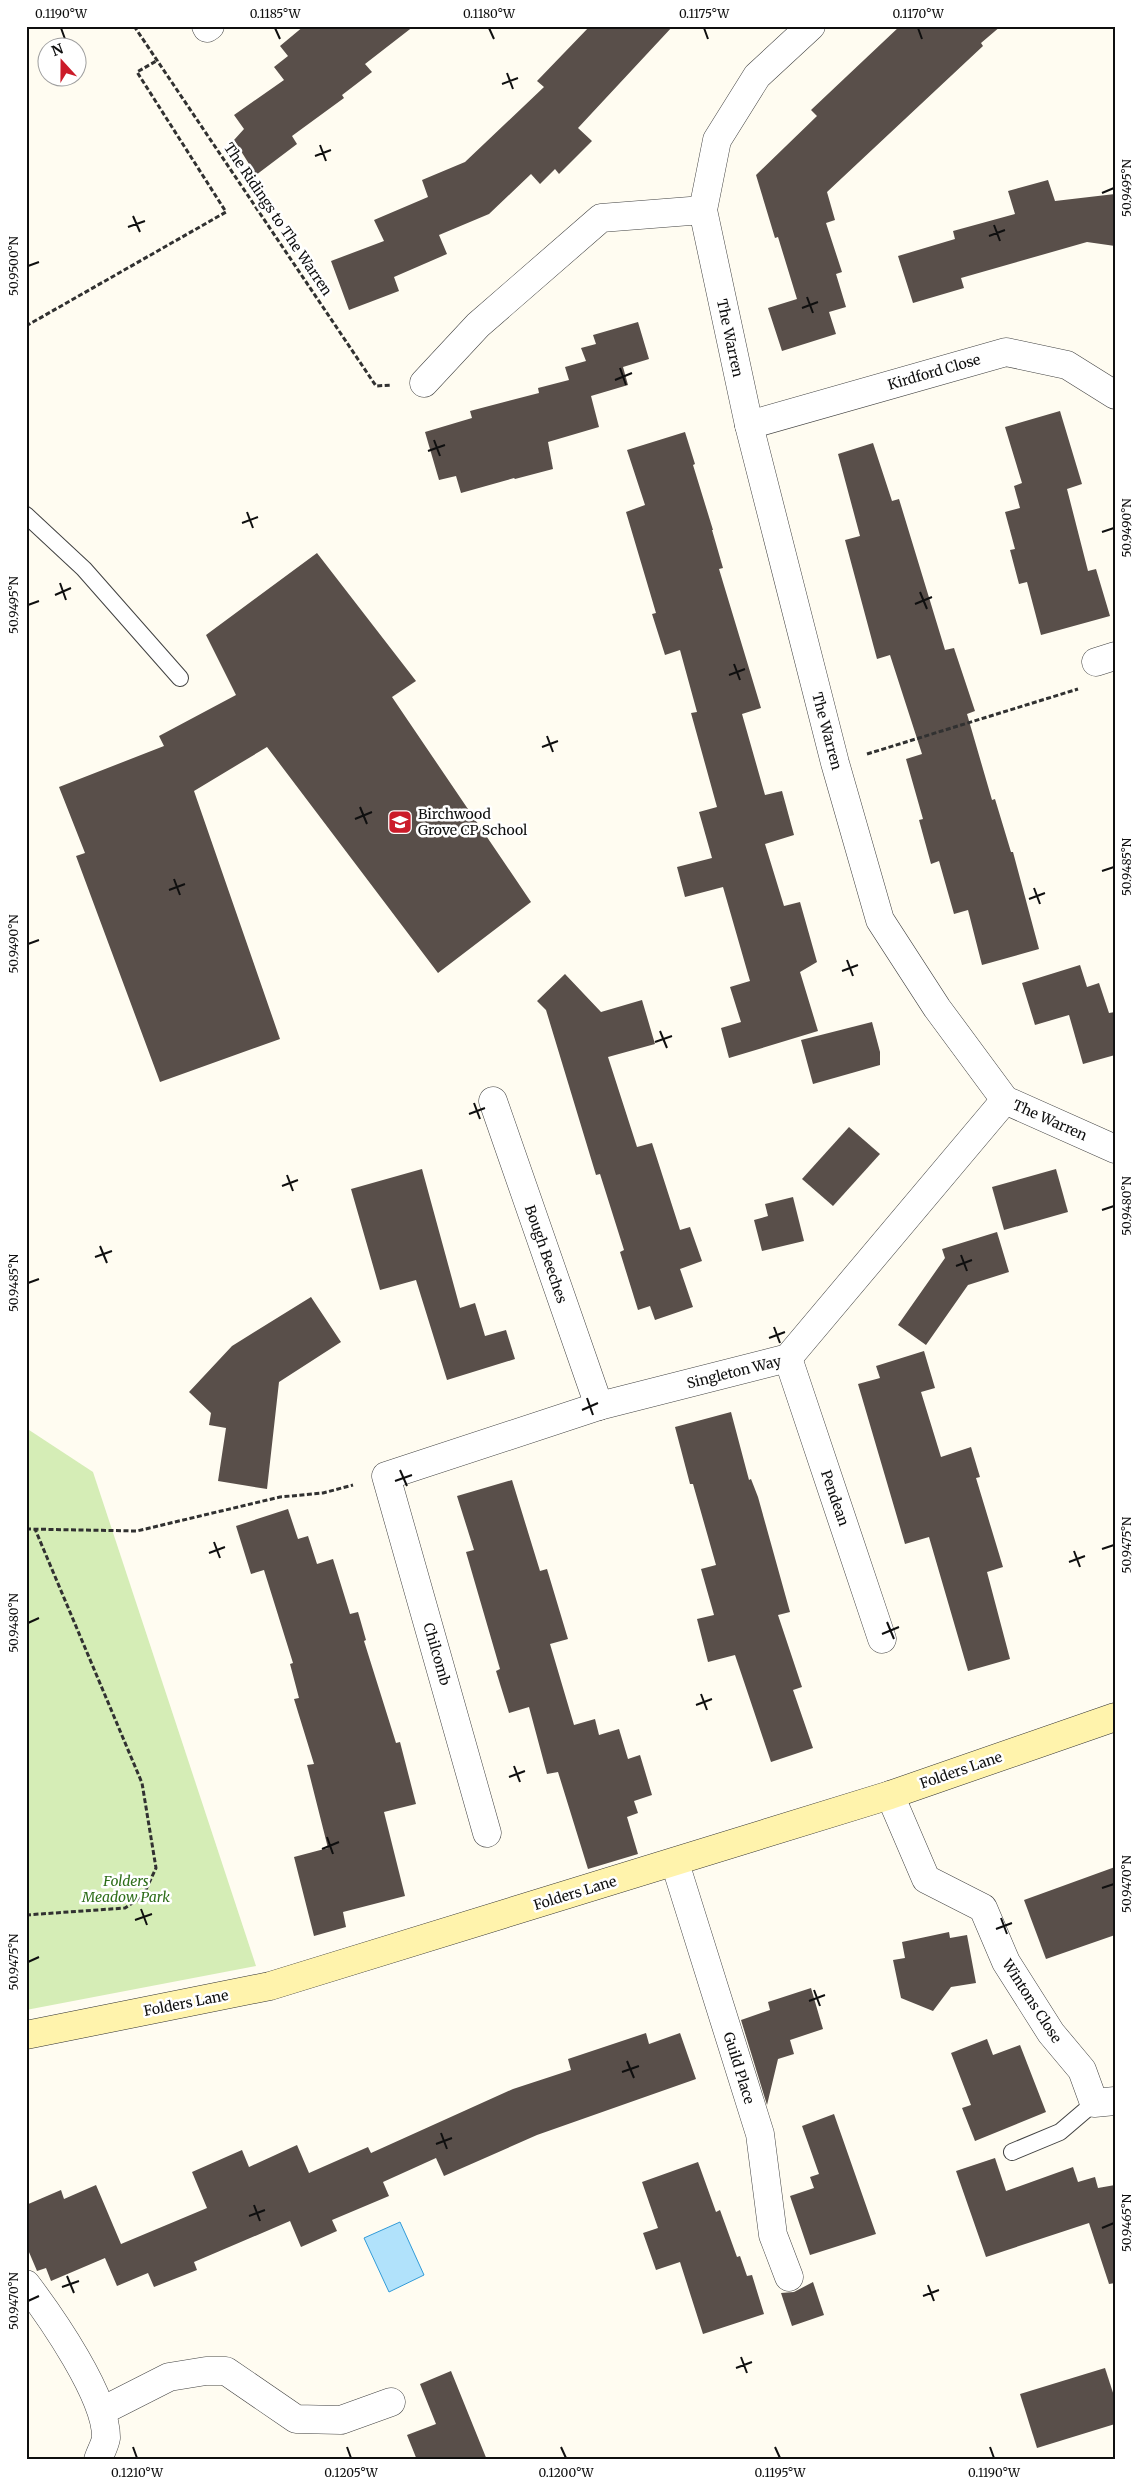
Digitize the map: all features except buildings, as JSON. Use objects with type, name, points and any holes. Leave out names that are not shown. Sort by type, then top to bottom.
[{"type":"main road","name":"Folders Lane","points":[[26,2035],[270,1986],[890,1795],[1115,1717]]},
{"type":"street","points":[[206,26],[207,28],[210,26]]},
{"type":"street","name":"The Warren","points":[[811,26],[757,76],[717,140],[703,210],[749,425],[835,763],[880,920],[937,1008],[1005,1100],[1115,1148]]},
{"type":"street","points":[[424,383],[478,325],[601,218],[703,210]]},
{"type":"street","name":"Kirdford Close","points":[[749,425],[1006,352],[1067,365],[1115,395]]},
{"type":"street","name":"Singleton Way","points":[[386,1476],[599,1406],[788,1358],[1005,1100]]},
{"type":"street","name":"Bough Beeches","points":[[493,1101],[599,1406]]},
{"type":"street","name":"Pendean","points":[[788,1358],[882,1639]]},
{"type":"street","name":"Chilcomb","points":[[386,1476],[487,1833]]},
{"type":"street","name":"Wintons Close","points":[[890,1795],[926,1879],[983,1908],[1006,1962],[1051,2033],[1082,2070],[1104,2102]]},
{"type":"street","name":"Guild Place","points":[[674,1862],[760,2134],[773,2235],[789,2277]]},
{"type":"street","points":[[26,2284],[59,2329],[102,2411],[106,2439],[98,2460]]},
{"type":"street","points":[[102,2411],[169,2377],[206,2370],[226,2371],[296,2419],[341,2420],[391,2402]]},
{"type":"lane","points":[[26,515],[84,569],[180,678]]},
{"type":"lane","points":[[1012,2152],[1060,2132],[1104,2102]]},
{"type":"path","name":"The Ridings to The Warren","points":[[134,26],[376,386],[424,383]]},
{"type":"path","points":[[26,326],[226,212],[137,72],[158,60]]},
{"type":"path","points":[[835,763],[1078,690],[1105,659]]},
{"type":"path","points":[[26,1529],[137,1530],[280,1497],[324,1493],[386,1476]]},
{"type":"path","points":[[26,1915],[125,1908],[143,1896],[156,1868],[142,1783],[35,1530]]},
{"type":"green space","name":"Folders Meadow Park","points":[[26,1428],[93,1472],[256,1966],[26,2010]]},
{"type":"water","points":[[400,2222],[424,2275],[389,2292],[364,2238]]},
{"type":"place","name":"Birchwood Grove CP School","points":[[400,822]]}]
